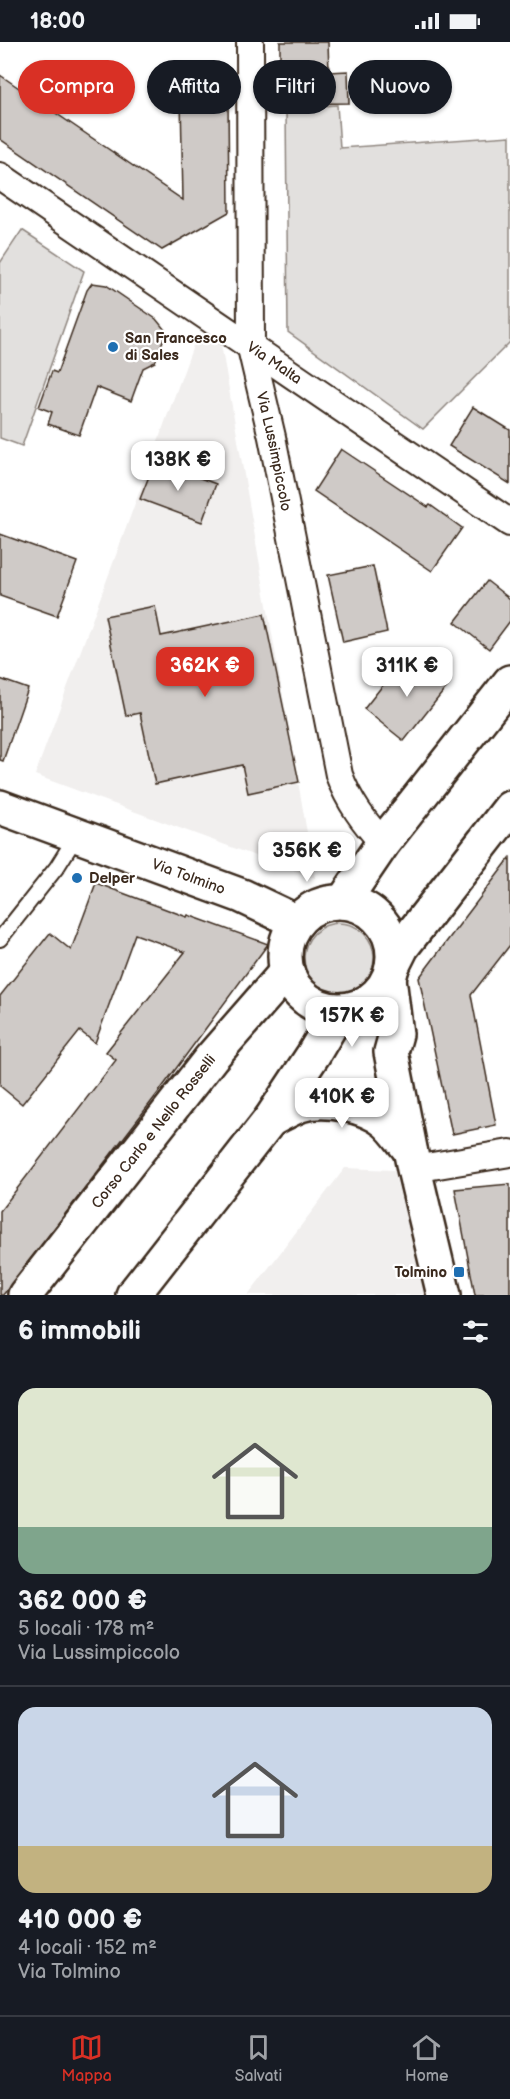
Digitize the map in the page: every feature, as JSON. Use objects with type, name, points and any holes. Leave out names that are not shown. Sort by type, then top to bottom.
[{"type":"street","name":"Via Lussimpiccolo","points":[[250,42],[251,348],[272,437],[339,776],[360,817],[383,843]]},
{"type":"street","name":"Via Malta","points":[[3,185],[251,348],[510,523]]},
{"type":"street","points":[[343,902],[383,843],[510,681]]},
{"type":"street","name":"Via Tolmino","points":[[0,807],[242,896],[297,922]]},
{"type":"street","points":[[132,1295],[270,1120],[342,1011],[368,1002],[380,992],[402,948],[510,808]]},
{"type":"street","points":[[391,1052],[366,1026],[342,1011],[322,1008],[306,1000],[294,987],[287,971],[286,946],[297,922],[317,906],[343,902],[369,911],[380,920],[392,944],[391,973],[396,1034],[391,1052],[412,1160],[444,1295]]},
{"type":"street","name":"Corso Carlo e Nello Rosselli","points":[[25,1295],[211,1058],[287,971]]},
{"type":"street","points":[[270,1120],[302,1105],[332,1102],[347,1104],[386,1121],[412,1160]]},
{"type":"street","points":[[412,1160],[510,1153]]},
{"type":"lane","points":[[0,939],[57,867],[77,835]]},
{"type":"shaded area","points":[[336,105],[340,148],[510,136],[510,342],[423,429],[288,332],[286,114],[336,114]]},
{"type":"shaded area","points":[[22,230],[84,271],[22,446],[0,438],[0,263]]},
{"type":"shaded area","points":[[197,335],[221,344],[315,878],[35,775]]},
{"type":"shaded area","points":[[332,923],[346,923],[359,929],[368,938],[374,951],[372,971],[364,983],[346,993],[332,993],[319,987],[310,978],[304,965],[304,951],[310,938],[319,929]]},
{"type":"shaded area","points":[[345,1168],[394,1170],[425,1295],[248,1295]]},
{"type":"building","points":[[280,42],[328,42],[329,60],[280,60]]},
{"type":"building","points":[[348,71],[348,103],[336,103],[336,72]]},
{"type":"building","points":[[0,75],[18,87],[18,114],[57,114],[183,200],[181,114],[228,114],[229,212],[162,250],[0,139]]},
{"type":"building","name":"San Francesco di Sales","points":[[92,283],[106,285],[156,319],[165,330],[165,335],[155,362],[143,368],[131,401],[96,387],[79,435],[48,424],[52,412],[39,407],[52,371],[57,373],[87,290]]},
{"type":"building","points":[[473,407],[510,430],[510,484],[449,446]]},
{"type":"building","points":[[341,449],[462,528],[432,571],[314,491]]},
{"type":"building","points":[[155,461],[216,484],[202,522],[140,499]]},
{"type":"building","points":[[0,534],[77,562],[57,616],[0,596]]},
{"type":"building","points":[[373,566],[387,632],[343,642],[328,575]]},
{"type":"building","points":[[487,581],[510,599],[510,621],[489,649],[455,622]]},
{"type":"building","points":[[155,606],[161,636],[264,614],[299,782],[248,793],[242,765],[155,784],[140,713],[126,716],[105,616]]},
{"type":"building","points":[[402,661],[415,671],[422,661],[450,683],[404,741],[364,709]]},
{"type":"building","points":[[0,679],[28,689],[3,761],[0,760]]},
{"type":"building","points":[[510,858],[510,945],[471,995],[496,1125],[452,1134],[419,978]]},
{"type":"building","points":[[96,883],[268,944],[158,1093],[3,1295],[0,1295],[0,1211],[116,1060],[106,1052],[185,952],[135,934],[95,1043],[80,1031],[22,1104],[0,1086],[0,996],[50,933],[71,950]]},
{"type":"building","points":[[510,1184],[510,1295],[475,1295],[455,1189]]},
{"type":"place","name":"San Francesco di Sales","points":[[113,347]]},
{"type":"place","name":"Delper","points":[[77,878]]},
{"type":"place","name":"Tolmino","points":[[459,1272]]}]
